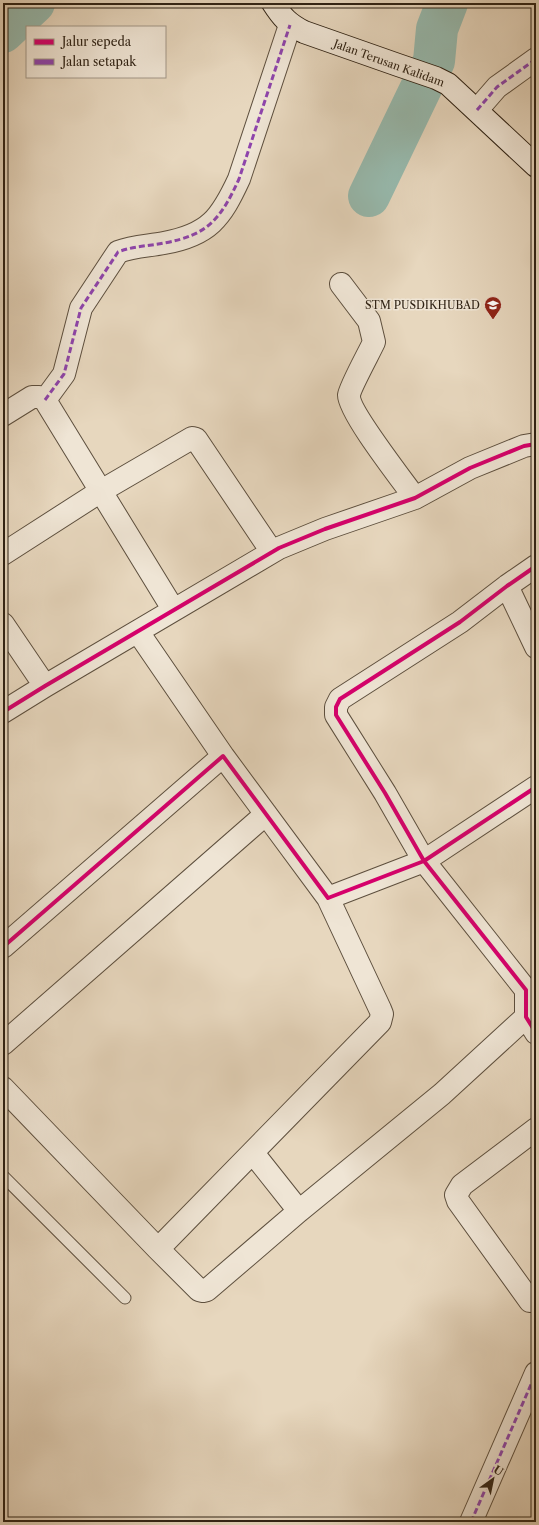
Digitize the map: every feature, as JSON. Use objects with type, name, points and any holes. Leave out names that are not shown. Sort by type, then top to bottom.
[{"type":"street","name":"Jalan Terusan Kalidam","points":[[272,3],[280,15],[290,25],[304,32],[436,78],[448,84],[536,166]]},
{"type":"street","points":[[45,400],[64,374],[81,308],[118,252],[126,249],[192,237],[207,227],[219,216],[240,179],[290,25]]},
{"type":"street","points":[[477,110],[497,87],[536,59]]},
{"type":"street","points":[[341,284],[369,321],[374,342],[349,394],[352,407],[375,443],[415,498]]},
{"type":"street","points":[[3,415],[32,397],[39,397],[45,400],[173,610]]},
{"type":"street","points":[[3,554],[101,491],[192,438],[196,439],[272,552]]},
{"type":"street","points":[[3,712],[272,552],[325,529],[415,498],[470,468],[524,446],[536,444]]},
{"type":"street","points":[[3,1088],[158,1249],[199,1290],[203,1291],[207,1290],[442,1094],[531,1025],[531,987],[424,860],[385,793],[340,723],[336,715],[336,706],[340,699],[460,622],[536,566]]},
{"type":"street","points":[[507,586],[536,648]]},
{"type":"street","points":[[3,624],[45,686]]},
{"type":"street","points":[[138,632],[223,756],[328,898],[382,1014],[380,1022],[158,1249]]},
{"type":"street","points":[[3,947],[223,756]]},
{"type":"street","points":[[328,898],[424,860],[536,787]]},
{"type":"street","points":[[3,1044],[266,814]]},
{"type":"street","points":[[530,1301],[458,1200],[456,1194],[462,1185],[536,1129]]},
{"type":"street","points":[[253,1153],[299,1212]]},
{"type":"street","points":[[471,1522],[536,1373]]},
{"type":"lane","points":[[3,1176],[125,1298]]},
{"type":"waterway","points":[[3,32],[34,3]]},
{"type":"waterway","points":[[369,196],[434,61],[437,29],[447,3]]},
{"type":"marked path","points":[[45,400],[64,374],[81,308],[118,252],[135,247],[179,240],[192,235],[203,230],[212,223],[226,204],[239,179],[290,25]]},
{"type":"marked path","points":[[477,110],[497,87],[536,59]]},
{"type":"marked path","points":[[471,1522],[536,1373]]},
{"type":"cycle path","points":[[3,712],[279,548],[325,529],[415,498],[470,468],[524,446],[536,444]]},
{"type":"cycle path","points":[[536,566],[460,622],[340,699],[336,707],[336,715],[385,793],[424,861],[526,990],[526,1017],[536,1033]]},
{"type":"cycle path","points":[[3,947],[223,756],[328,898],[424,861],[536,787]]},
{"type":"place","name":"STM PUSDIKHUBAD","points":[[493,320]]}]
